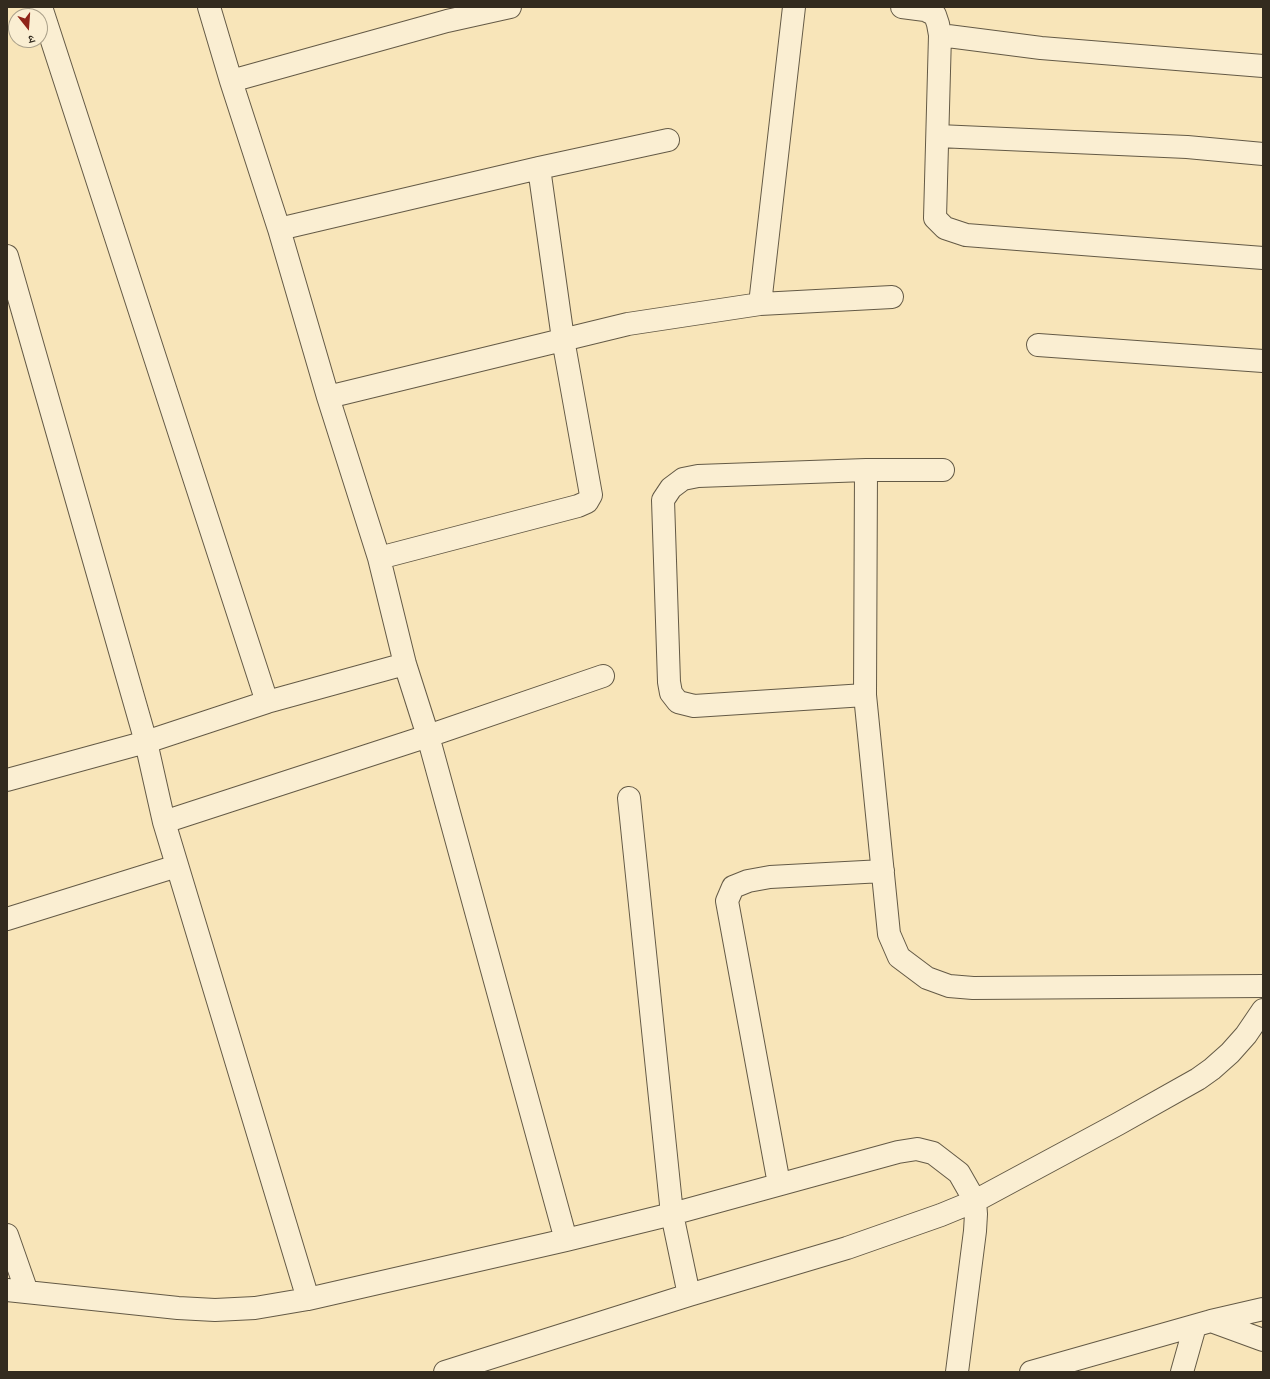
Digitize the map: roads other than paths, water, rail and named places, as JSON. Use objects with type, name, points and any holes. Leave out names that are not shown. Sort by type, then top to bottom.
[{"type":"street","points":[[42,7],[267,702]]},
{"type":"street","points":[[209,7],[231,81],[279,229],[328,397],[379,558],[405,664],[428,736],[566,1240]]},
{"type":"street","points":[[231,81],[447,21],[510,7]]},
{"type":"street","points":[[760,304],[794,7]]},
{"type":"street","points":[[902,7],[925,10],[935,15],[938,24],[940,35],[935,218],[945,228],[966,235],[1263,258]]},
{"type":"street","points":[[940,35],[1041,48],[1263,66]]},
{"type":"street","points":[[938,136],[1186,147],[1263,154]]},
{"type":"street","points":[[279,229],[539,168],[668,140]]},
{"type":"street","points":[[379,558],[578,506],[587,502],[591,495],[563,339],[539,168]]},
{"type":"street","points":[[7,256],[146,742],[164,822],[308,1299]]},
{"type":"street","points":[[328,397],[628,324],[760,304],[892,297]]},
{"type":"street","points":[[1038,345],[1263,361]]},
{"type":"street","points":[[865,695],[694,706],[678,702],[671,694],[669,682],[663,500],[671,488],[683,479],[698,476],[866,470],[943,470]]},
{"type":"street","points":[[866,470],[865,695],[889,934],[899,957],[927,978],[949,986],[973,988],[1263,986]]},
{"type":"street","points":[[7,780],[146,742],[267,702],[405,664]]},
{"type":"street","points":[[164,822],[428,736],[603,676]]},
{"type":"street","points":[[629,798],[672,1214],[689,1295]]},
{"type":"street","points":[[7,919],[177,866]]},
{"type":"street","points":[[779,1184],[727,901],[733,887],[748,881],[770,877],[883,871]]},
{"type":"street","points":[[445,1372],[689,1295],[847,1248],[941,1215],[975,1201],[1198,1079],[1230,1053],[1246,1035],[1263,1010]]},
{"type":"street","points":[[7,1235],[17,1291],[178,1308],[215,1310],[255,1308],[308,1299],[566,1240],[672,1214],[898,1152],[917,1149],[933,1153],[959,1173],[975,1201],[975,1231],[957,1372]]},
{"type":"street","points":[[1031,1372],[1203,1324],[1263,1309]]},
{"type":"street","points":[[1203,1324],[1263,1340]]},
{"type":"street","points":[[1182,1372],[1203,1324]]}]
